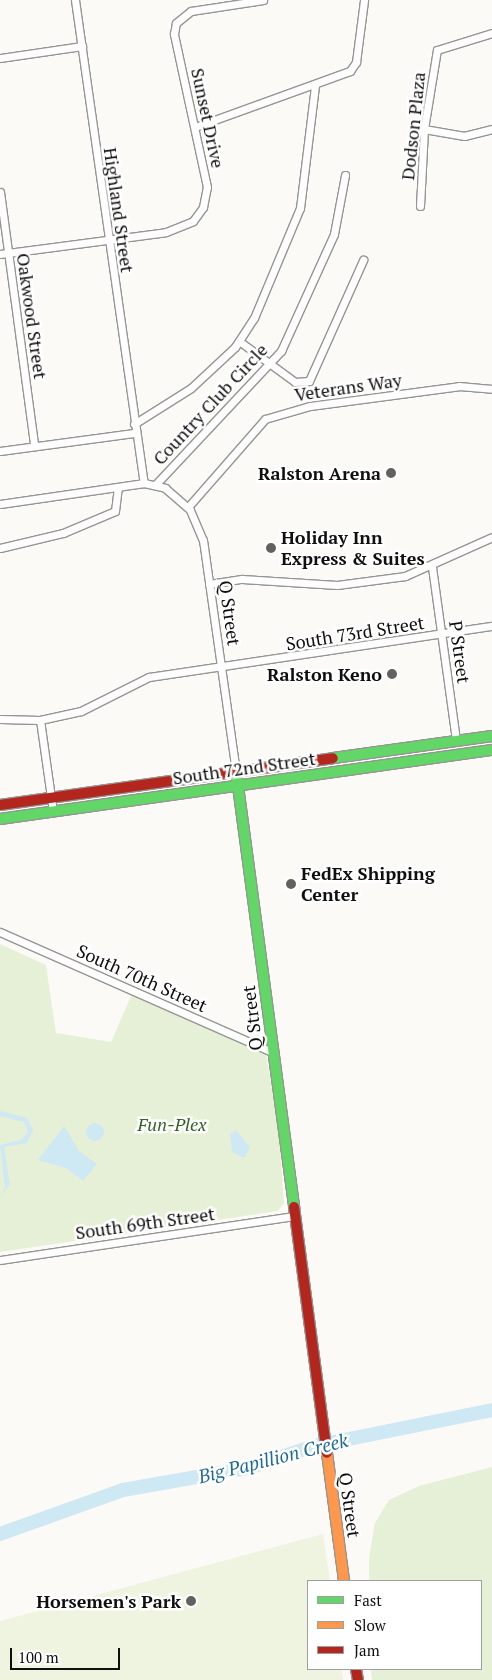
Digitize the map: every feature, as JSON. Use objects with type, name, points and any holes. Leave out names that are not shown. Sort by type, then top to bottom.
[{"type":"main road","name":"South 72nd Street","points":[[0,805],[492,736]]},
{"type":"main road","points":[[395,763],[408,754],[450,747],[456,740]]},
{"type":"main road","name":"South 72nd Street","points":[[0,819],[492,750]]},
{"type":"main road","name":"Q Street","points":[[236,771],[344,1580]]},
{"type":"street","name":"Highland Street","points":[[75,0],[134,433],[144,483]]},
{"type":"street","name":"Sunset Drive","points":[[0,254],[179,229],[200,213],[207,186],[174,30],[186,13],[228,3],[264,0]]},
{"type":"street","points":[[195,127],[315,85],[353,67],[364,0]]},
{"type":"street","name":"Dodson Plaza","points":[[420,206],[424,129],[437,50],[492,33]]},
{"type":"street","points":[[0,58],[82,46]]},
{"type":"street","points":[[134,424],[191,388],[239,341],[254,318],[300,208],[315,85]]},
{"type":"street","points":[[424,129],[464,136],[492,129]]},
{"type":"street","name":"Country Club Circle","points":[[156,484],[270,366],[290,338],[334,234],[345,175]]},
{"type":"street","name":"Oakwood Street","points":[[0,192],[34,445]]},
{"type":"street","points":[[239,341],[270,366],[296,382],[309,381],[363,260]]},
{"type":"street","name":"Veterans Way","points":[[188,507],[265,419],[310,406],[458,386],[492,389]]},
{"type":"street","points":[[0,451],[134,433]]},
{"type":"street","points":[[0,504],[118,486],[144,483],[156,484]]},
{"type":"street","name":"Q Street","points":[[156,484],[188,507],[200,529],[236,771]]},
{"type":"street","points":[[0,548],[63,532],[115,511],[118,486]]},
{"type":"street","points":[[209,584],[242,579],[337,585],[405,576],[432,567],[492,537]]},
{"type":"street","name":"P Street","points":[[432,567],[443,635],[456,740]]},
{"type":"street","name":"South 73rd Street","points":[[0,719],[40,720],[82,711],[149,676],[443,635],[492,626]]},
{"type":"street","points":[[40,720],[53,812]]},
{"type":"street","name":"South 70th Street","points":[[0,932],[272,1052]]},
{"type":"street","name":"South 69th Street","points":[[0,1260],[294,1216]]},
{"type":"green space","name":"Fun-Plex","points":[[0,944],[46,965],[56,1033],[111,1042],[132,994],[266,1052],[279,1137],[284,1203],[278,1211],[0,1252]]},
{"type":"green space","points":[[492,1467],[492,1680],[372,1680],[371,1670],[482,1670],[482,1580],[369,1580],[369,1558],[375,1523],[389,1500],[419,1486]]},
{"type":"green space","name":"Horsemen's Park","points":[[323,1534],[330,1580],[307,1580],[307,1670],[342,1670],[343,1680],[0,1680],[0,1621]]},
{"type":"water","points":[[0,1111],[27,1118],[33,1130],[27,1143],[4,1147],[10,1185],[0,1196],[5,1188],[0,1145],[21,1140],[28,1132],[24,1122],[0,1116]]},
{"type":"water","points":[[95,1123],[103,1128],[104,1132],[99,1140],[95,1141],[87,1136],[86,1132],[91,1124]]},
{"type":"water","points":[[64,1126],[79,1151],[97,1164],[83,1181],[66,1168],[38,1160]]},
{"type":"water","points":[[236,1130],[250,1147],[244,1158],[232,1152],[230,1134]]},
{"type":"waterway","name":"Big Papillion Creek","points":[[0,1534],[123,1490],[248,1468],[314,1446],[492,1410]]},
{"type":"traffic: fast","points":[[333,758],[492,736]]},
{"type":"traffic: fast","points":[[0,819],[492,750]]},
{"type":"traffic: fast","points":[[236,771],[294,1207]]},
{"type":"traffic: slow","points":[[327,1453],[344,1580]]},
{"type":"traffic: jam","points":[[0,805],[333,758]]},
{"type":"traffic: jam","points":[[294,1207],[327,1453]]},
{"type":"traffic: jam","points":[[356,1670],[358,1680]]},
{"type":"place","name":"Ralston Arena","points":[[391,473]]},
{"type":"place","name":"Holiday Inn Express & Suites","points":[[271,548]]},
{"type":"place","name":"Ralston Keno","points":[[392,674]]},
{"type":"place","name":"FedEx Shipping Center","points":[[291,884]]},
{"type":"place","name":"Horsemen's Park","points":[[191,1601]]}]
